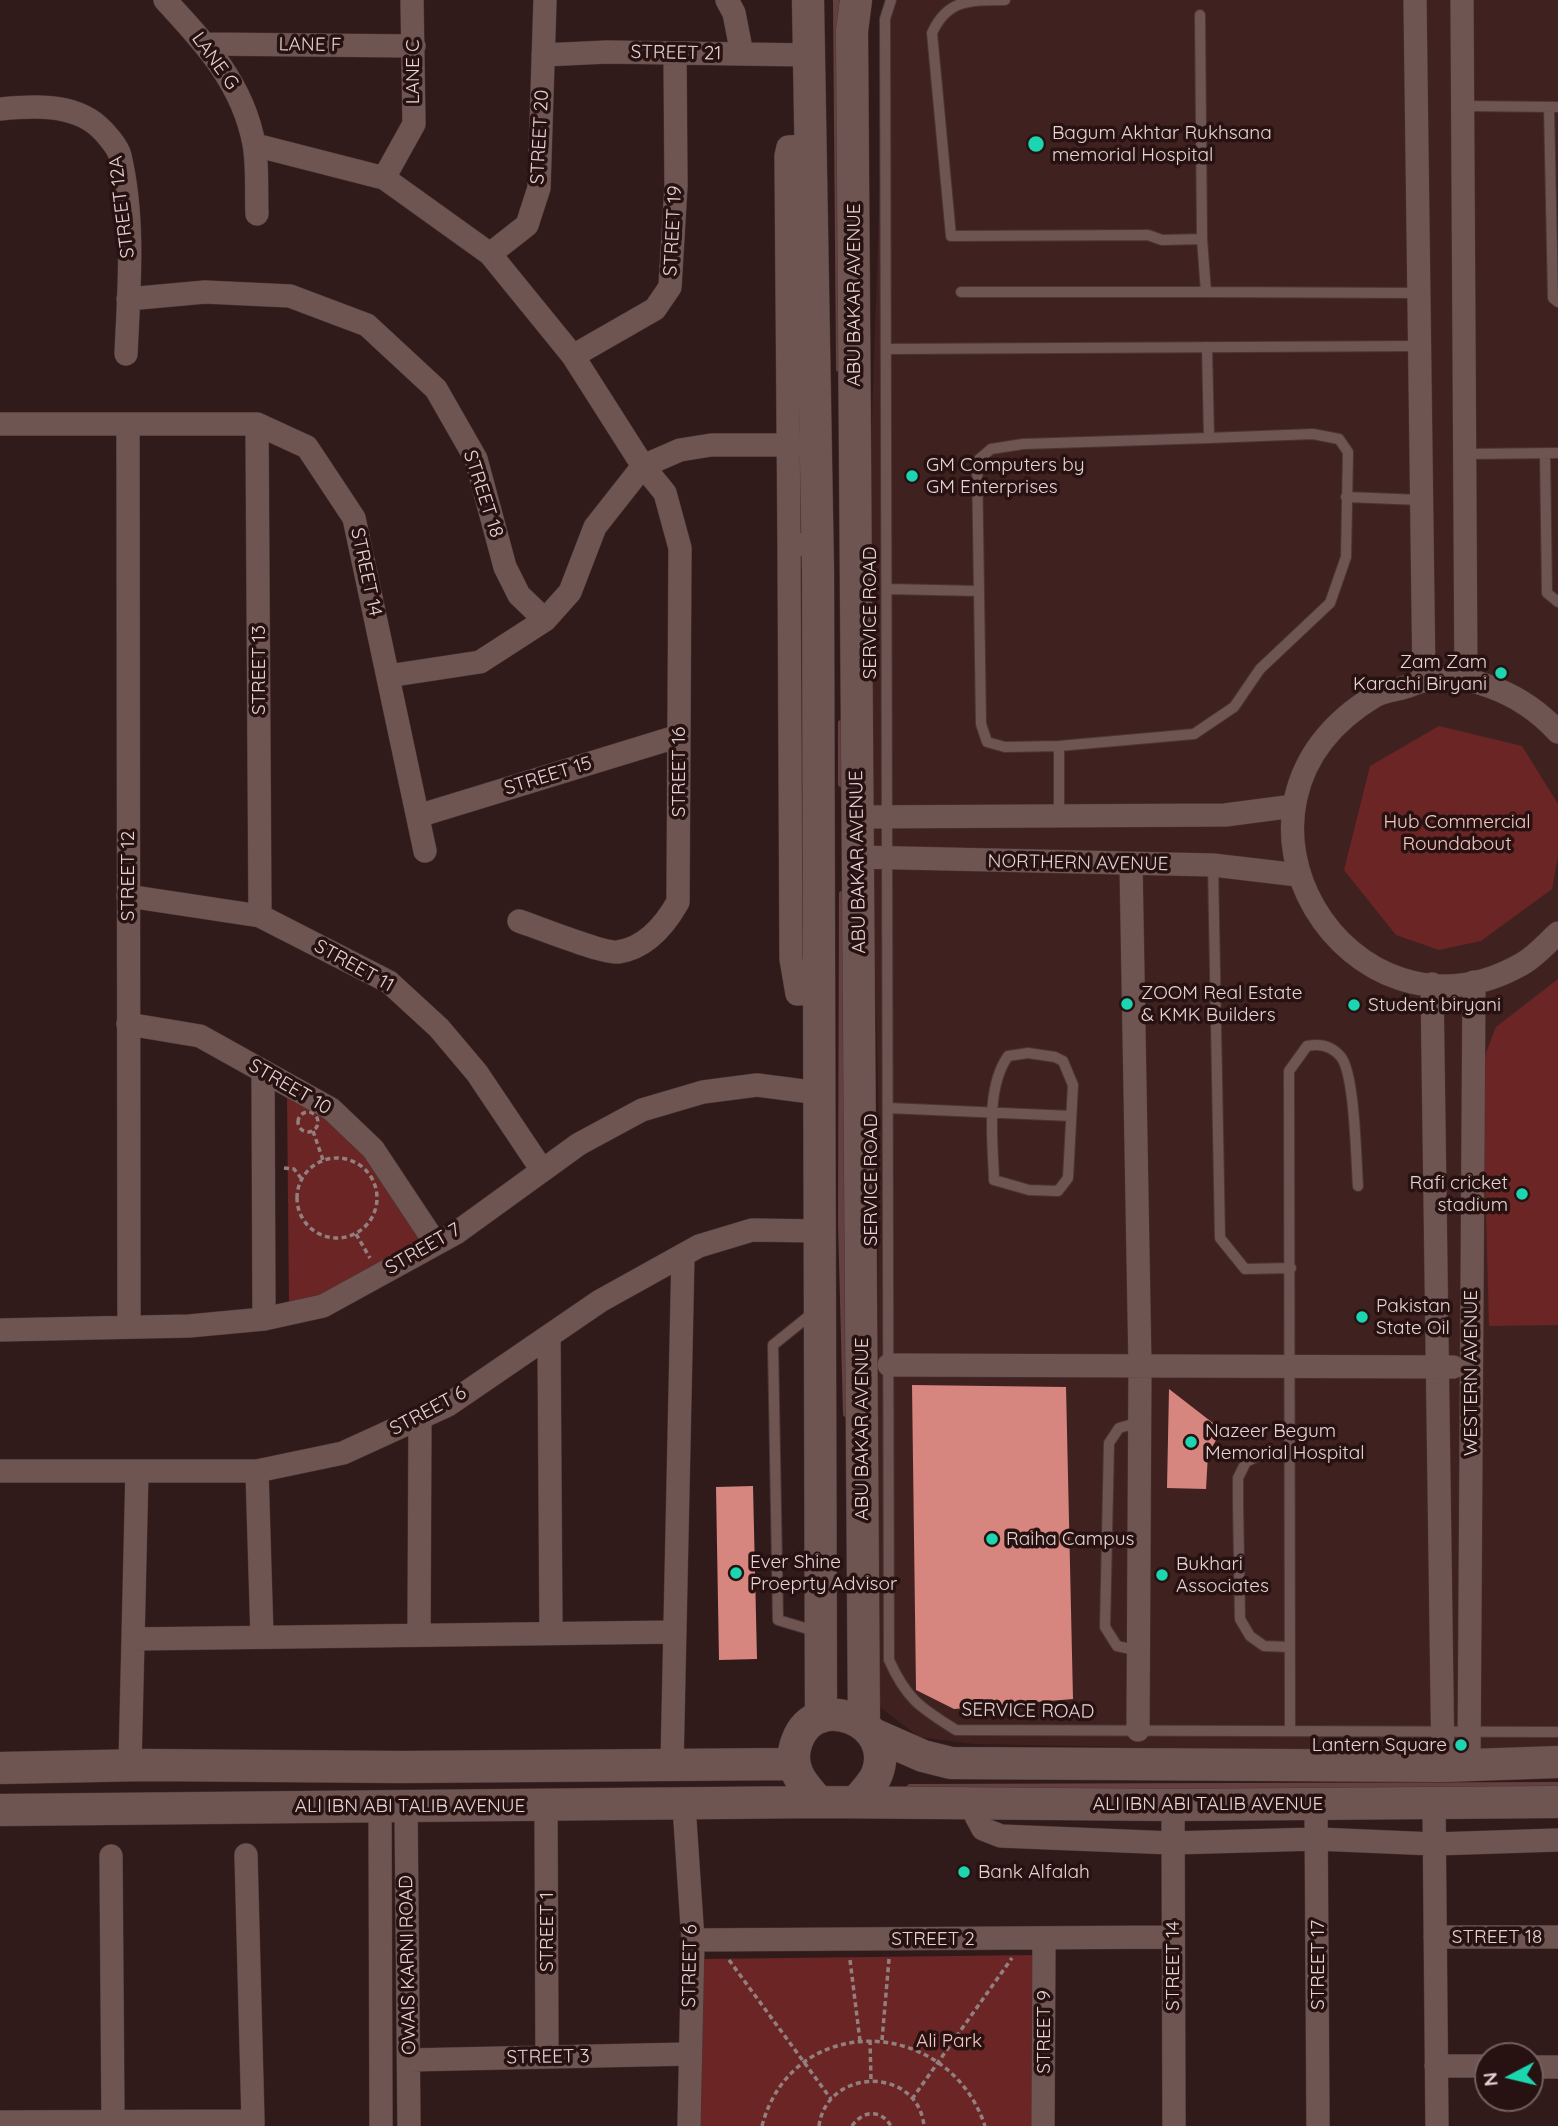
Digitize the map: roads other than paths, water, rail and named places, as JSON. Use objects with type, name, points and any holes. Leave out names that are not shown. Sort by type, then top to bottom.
[{"type":"main road","name":"ABU BAKAR AVENUE","points":[[808,0],[810,146],[801,445],[818,993],[821,1717]]},
{"type":"main road","name":"ABU BAKAR AVENUE","points":[[856,0],[852,45],[857,817],[868,1729]]},
{"type":"main road","points":[[850,1716],[868,1729],[880,1761],[877,1774],[858,1800],[819,1802],[798,1777],[793,1764],[799,1736],[808,1724],[821,1717],[850,1716]]},
{"type":"main road","name":"ALI IBN ABI TALIB AVENUE","points":[[868,1729],[923,1756],[951,1763],[1456,1765],[1558,1762]]},
{"type":"main road","name":"ALI IBN ABI TALIB AVENUE","points":[[0,1768],[130,1765],[402,1767],[793,1764]]},
{"type":"main road","name":"ALI IBN ABI TALIB AVENUE","points":[[858,1800],[975,1804],[1173,1805],[1558,1802]]},
{"type":"main road","name":"ALI IBN ABI TALIB AVENUE","points":[[0,1810],[393,1805],[684,1806],[819,1802]]},
{"type":"street","name":"LANE G","points":[[165,0],[206,44],[240,95],[255,145],[257,214]]},
{"type":"street","name":"LANE C","points":[[384,178],[414,124],[412,0]]},
{"type":"street","name":"STREET 20","points":[[490,254],[527,225],[539,188],[544,0]]},
{"type":"street","points":[[727,0],[734,13],[742,54]]},
{"type":"street","points":[[1415,0],[1424,680]]},
{"type":"street","points":[[1462,0],[1466,680]]},
{"type":"street","name":"LANE F","points":[[206,44],[414,46]]},
{"type":"street","name":"STREET 19","points":[[573,356],[655,309],[670,287],[676,186],[674,53]]},
{"type":"street","name":"STREET 21","points":[[543,55],[809,55]]},
{"type":"street","name":"STREET 12A","points":[[0,109],[38,105],[70,112],[97,125],[119,153],[130,239],[127,354]]},
{"type":"street","points":[[255,145],[384,178]]},
{"type":"street","name":"STREET 16","points":[[384,178],[490,254],[573,356],[643,466],[665,493],[680,548],[678,902],[666,924],[639,945],[615,953],[519,921]]},
{"type":"street","name":"STREET 18","points":[[128,299],[205,292],[290,296],[367,325],[436,389],[476,459],[505,567],[519,595],[545,620]]},
{"type":"street","name":"STREET 14","points":[[0,424],[257,424],[307,447],[354,519],[425,850]]},
{"type":"street","name":"STREET 12","points":[[128,424],[129,1327]]},
{"type":"street","name":"STREET 13","points":[[257,424],[261,916]]},
{"type":"street","points":[[388,676],[480,662],[545,620],[570,592],[595,527],[643,466],[680,450],[711,445],[801,445]]},
{"type":"street","points":[[1558,732],[1542,714],[1506,692],[1466,680],[1424,680],[1378,694],[1338,722],[1310,760],[1294,806],[1292,841],[1298,875],[1317,916],[1348,950],[1387,974],[1432,984],[1474,982],[1522,964],[1558,933]]},
{"type":"street","name":"STREET 15","points":[[418,816],[679,736]]},
{"type":"street","points":[[857,817],[1225,815],[1294,806]]},
{"type":"street","name":"NORTHERN AVENUE","points":[[858,856],[889,859],[1213,865],[1298,875]]},
{"type":"street","points":[[1131,864],[1140,1366],[1138,1730]]},
{"type":"street","name":"STREET 11","points":[[128,896],[261,916],[389,982],[439,1028],[477,1073],[542,1170]]},
{"type":"street","name":"WESTERN AVENUE","points":[[1456,1765],[1469,1731],[1474,982]]},
{"type":"street","name":"WESTERN AVENUE","points":[[1432,984],[1443,1731],[1456,1765]]},
{"type":"street","name":"STREET 10","points":[[128,1024],[200,1036],[331,1109],[373,1149],[436,1244]]},
{"type":"street","points":[[263,1071],[264,1319]]},
{"type":"street","name":"STREET 7","points":[[0,1330],[189,1326],[264,1319],[323,1306],[436,1244],[579,1144],[642,1110],[703,1092],[757,1086],[819,1093]]},
{"type":"street","name":"STREET 6","points":[[0,1471],[257,1471],[343,1453],[448,1405],[600,1301],[699,1246],[752,1230],[819,1231]]},
{"type":"street","points":[[672,1765],[683,1255]]},
{"type":"street","points":[[550,1335],[551,1633]]},
{"type":"street","points":[[889,1365],[1471,1368]]},
{"type":"street","points":[[419,1635],[420,1418]]},
{"type":"street","points":[[130,1765],[137,1471]]},
{"type":"street","points":[[257,1471],[262,1637]]},
{"type":"street","points":[[133,1639],[675,1632]]},
{"type":"street","points":[[1434,1803],[1437,2126]]},
{"type":"street","points":[[975,1804],[976,1816],[983,1829],[1001,1836],[1172,1843],[1317,1839],[1434,1844],[1558,1840]]},
{"type":"street","name":"OWAIS KARNI ROAD","points":[[393,1805],[409,2060],[409,2126]]},
{"type":"street","name":"OWAIS KARNI ROAD","points":[[381,2126],[393,1805]]},
{"type":"street","name":"STREET 14","points":[[1173,1805],[1174,2126]]},
{"type":"street","name":"STREET 17","points":[[1316,1805],[1318,2126]]},
{"type":"street","name":"STREET 1","points":[[546,1806],[547,2057]]},
{"type":"street","name":"STREET 6","points":[[684,1806],[703,1940],[688,2054],[689,2126]]},
{"type":"street","points":[[0,2122],[113,2120],[253,2123],[246,1855]]},
{"type":"street","points":[[111,1856],[113,2120]]},
{"type":"street","name":"STREET 2","points":[[703,1940],[1173,1937]]},
{"type":"street","name":"STREET 18","points":[[1435,1937],[1558,1937]]},
{"type":"street","name":"STREET 9","points":[[1035,1938],[1044,2126]]},
{"type":"street","name":"STREET 3","points":[[409,2060],[688,2054]]},
{"type":"street","points":[[1436,2066],[1474,2066]]},
{"type":"lane","name":"SERVICE ROAD","points":[[891,0],[885,19],[889,1661],[902,1690],[927,1712],[956,1730],[1558,1731]]},
{"type":"lane","points":[[1005,0],[956,1],[939,14],[932,33],[951,236],[1148,235],[1162,240],[1202,239]]},
{"type":"lane","points":[[1200,15],[1202,239],[1206,292]]},
{"type":"lane","points":[[1463,106],[1553,107],[1553,298],[1558,302]]},
{"type":"lane","points":[[961,292],[1419,293]]},
{"type":"lane","points":[[886,349],[1420,346]]},
{"type":"lane","points":[[1207,347],[1209,438]]},
{"type":"lane","points":[[1313,434],[1339,439],[1348,452],[1346,497],[1346,557],[1330,603],[1260,669],[1234,707],[1194,734],[1059,746],[1005,747],[987,742],[981,724],[978,461],[991,449],[1023,444],[1313,434]]},
{"type":"lane","points":[[1545,453],[1547,593],[1558,603]]},
{"type":"lane","points":[[1465,454],[1558,453]]},
{"type":"lane","points":[[1346,497],[1422,500]]},
{"type":"lane","points":[[888,589],[979,591]]},
{"type":"lane","points":[[1059,746],[1059,817]]},
{"type":"lane","points":[[1213,865],[1220,1238],[1245,1269],[1291,1268]]},
{"type":"lane","points":[[1290,1731],[1289,1072],[1307,1046],[1317,1044],[1332,1047],[1343,1059],[1349,1082],[1358,1186]]},
{"type":"lane","points":[[1028,1053],[1055,1057],[1063,1062],[1073,1085],[1071,1116],[1068,1178],[1058,1191],[1044,1192],[1001,1185],[994,1180],[993,1111],[1000,1067],[1007,1056],[1028,1053]]},
{"type":"lane","points":[[888,1108],[1071,1116]]},
{"type":"lane","points":[[819,1308],[773,1345],[778,1620],[821,1633]]},
{"type":"lane","points":[[1139,1651],[1118,1646],[1105,1627],[1109,1443],[1119,1429],[1140,1422]]},
{"type":"lane","points":[[1289,1450],[1258,1456],[1246,1462],[1238,1478],[1240,1619],[1250,1636],[1264,1646],[1289,1647]]},
{"type":"waterway","points":[[836,0],[839,369]]},
{"type":"waterway","points":[[841,723],[841,784]]},
{"type":"waterway","points":[[842,894],[841,1224],[846,1414]]},
{"type":"waterway","points":[[910,1787],[1558,1785]]},
{"type":"place","name":"Bagum Akhtar Rukhsana memorial Hospital","points":[[1036,144]]},
{"type":"place","name":"GM Computers by GM Enterprises","points":[[912,476]]},
{"type":"place","name":"Zam Zam Karachi Biryani","points":[[1501,673]]},
{"type":"place","name":"ZOOM Real Estate & KMK Builders","points":[[1127,1004]]},
{"type":"place","name":"Student biryani","points":[[1354,1005]]},
{"type":"place","name":"Rafi cricket stadium","points":[[1522,1194]]},
{"type":"place","name":"Pakistan State Oil","points":[[1362,1317]]},
{"type":"place","name":"Nazeer Begum Memorial Hospital","points":[[1191,1442]]},
{"type":"place","name":"Raiha Campus","points":[[992,1539]]},
{"type":"place","name":"Ever Shine Proeprty Advisor","points":[[736,1573]]},
{"type":"place","name":"Bukhari Associates","points":[[1162,1575]]},
{"type":"place","name":"Lantern Square","points":[[1461,1745]]},
{"type":"place","name":"Bank Alfalah","points":[[964,1872]]},
{"type":"park label","name":"Hub Commercial Roundabout","points":[[1457,833]]},
{"type":"park label","name":"Ali Park","points":[[949,2041]]}]
